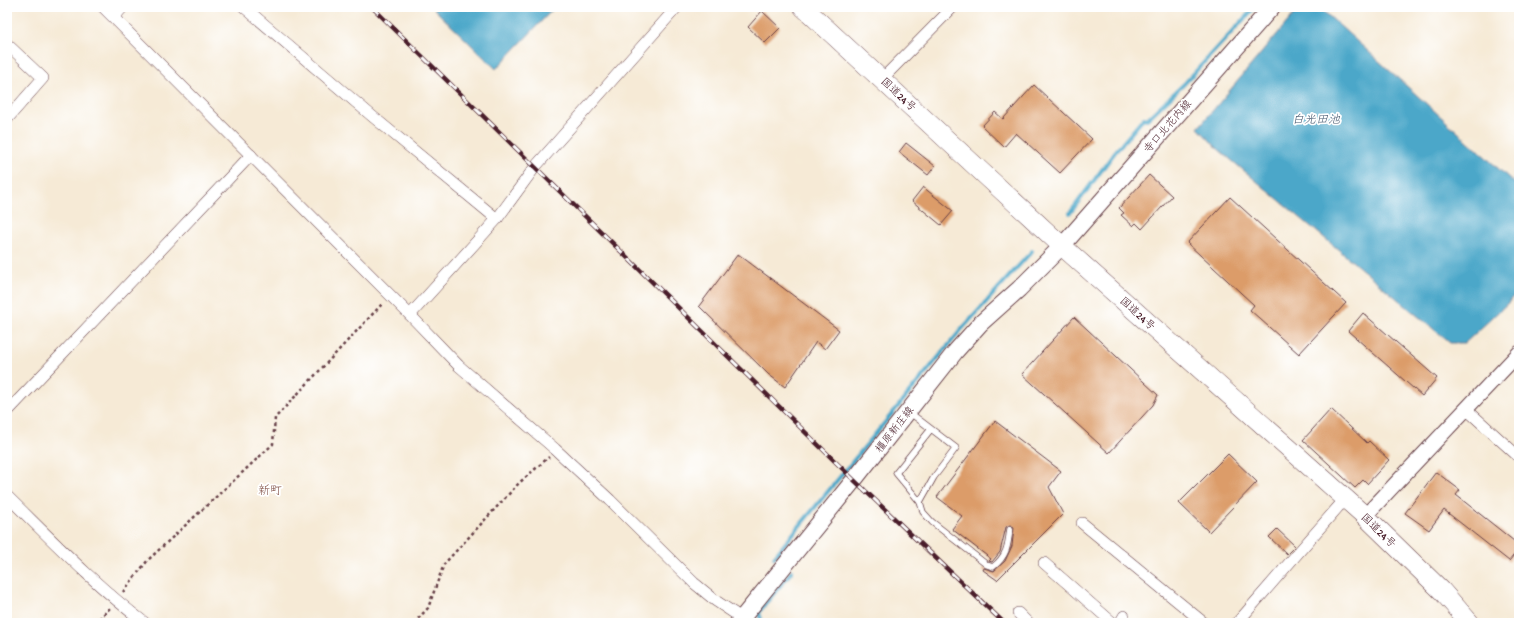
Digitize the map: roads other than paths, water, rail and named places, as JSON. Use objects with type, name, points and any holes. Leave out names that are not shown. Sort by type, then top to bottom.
[{"type":"highway","name":"国道24号","points":[[803,7],[1062,246],[1365,516],[1442,591],[1470,623]]},
{"type":"main road","name":"寺口北花内線","points":[[1062,246],[1272,7]]},
{"type":"main road","name":"橿原新庄線","points":[[743,621],[968,336],[1019,289],[1062,246]]},
{"type":"street","points":[[103,7],[459,366],[555,449],[694,582],[743,621]]},
{"type":"street","points":[[114,17],[123,7]]},
{"type":"street","points":[[244,7],[372,116],[497,219]]},
{"type":"street","points":[[410,315],[497,219],[535,167],[677,7]]},
{"type":"street","points":[[882,79],[953,7]]},
{"type":"street","points":[[7,44],[43,78],[7,119]]},
{"type":"street","points":[[7,412],[251,155]]},
{"type":"street","points":[[1365,516],[1519,353]]},
{"type":"street","points":[[1466,409],[1519,457]]},
{"type":"street","points":[[7,496],[116,601],[145,623]]},
{"type":"street","points":[[1237,623],[1345,499]]},
{"type":"street","points":[[1082,523],[1204,623]]},
{"type":"street","points":[[1044,563],[1113,623]]},
{"type":"street","points":[[1018,613],[1028,623]]},
{"type":"lane","points":[[908,411],[956,448],[934,477],[920,502]]},
{"type":"lane","points":[[931,429],[896,473],[920,502],[923,512],[932,522],[987,565],[993,567],[1001,560],[1007,550],[1010,529]]},
{"type":"water","points":[[432,7],[555,7],[496,69]]},
{"type":"water","name":"白光田池","points":[[1300,7],[1319,7],[1519,187],[1519,289],[1509,302],[1465,343],[1450,343],[1218,149],[1198,128]]},
{"type":"waterway","points":[[1070,213],[1115,152],[1144,118],[1147,119],[1184,84],[1255,7]]},
{"type":"waterway","points":[[774,557],[961,330],[1032,251]]},
{"type":"waterway","points":[[762,623],[759,612],[792,571]]},
{"type":"railway","points":[[372,7],[854,480],[1004,623]]},
{"type":"district","name":"新町","points":[[270,490]]}]
